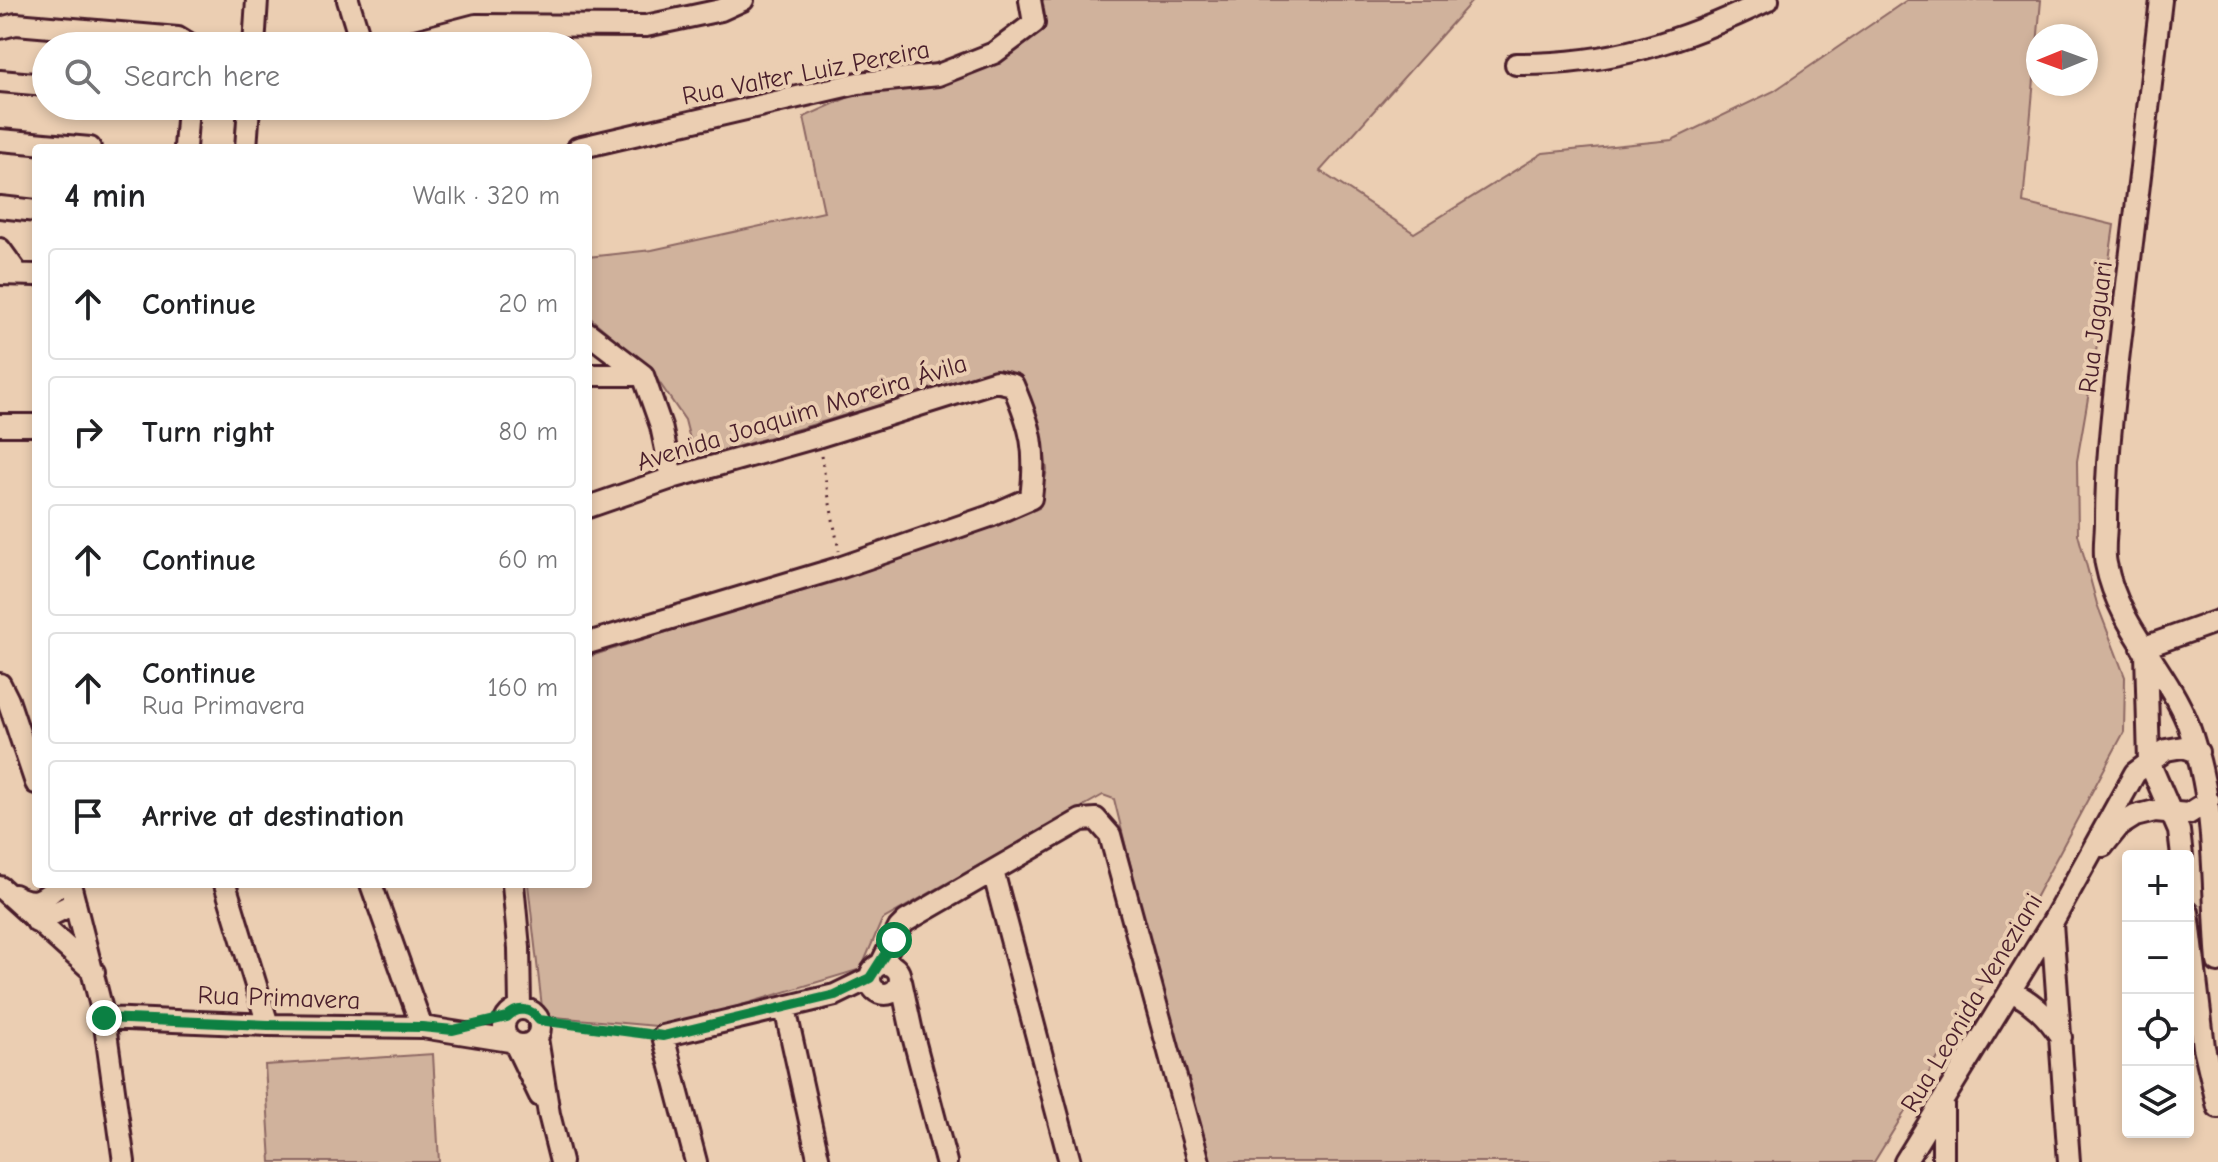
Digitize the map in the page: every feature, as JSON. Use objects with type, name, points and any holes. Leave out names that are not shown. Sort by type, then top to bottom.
[{"type":"street","points":[[255,32],[257,0]]},
{"type":"street","points":[[348,0],[358,32]]},
{"type":"street","points":[[449,32],[476,25],[646,26],[721,10],[743,0]]},
{"type":"street","name":"Rua Valter Luiz Pereira","points":[[592,145],[858,83],[938,75],[994,53],[1034,23],[1030,0]]},
{"type":"street","points":[[1516,64],[1563,65],[1616,57],[1712,26],[1768,0]]},
{"type":"street","name":"Rua Jaguari","points":[[2161,0],[2106,464],[2106,563],[2122,613],[2175,695],[2198,752],[2209,801],[2215,855],[2218,962]]},
{"type":"street","points":[[0,28],[16,24],[109,32]]},
{"type":"street","points":[[0,81],[32,84]]},
{"type":"street","points":[[185,144],[187,120]]},
{"type":"street","points":[[246,144],[248,120]]},
{"type":"street","points":[[0,140],[45,144]]},
{"type":"street","points":[[0,207],[32,211]]},
{"type":"street","points":[[0,249],[18,274]]},
{"type":"street","points":[[592,336],[643,375],[661,426],[672,478]]},
{"type":"street","points":[[592,375],[643,375]]},
{"type":"street","name":"Avenida Joaquim Moreira Ávila","points":[[592,506],[672,478],[817,437],[985,384],[996,381],[1013,385],[1029,422],[1035,461],[1031,498],[990,516],[842,567]]},
{"type":"street","points":[[0,425],[32,425]]},
{"type":"street","points":[[592,642],[842,567]]},
{"type":"street","points":[[2144,651],[2218,621]]},
{"type":"street","name":"Rua Jaguari","points":[[2144,651],[2149,762],[2179,831],[2181,850]]},
{"type":"street","points":[[0,684],[32,771]]},
{"type":"street","points":[[2082,870],[2135,773],[2166,750],[2183,747],[2198,752]]},
{"type":"street","points":[[2082,870],[2119,826],[2135,816],[2155,811],[2188,814],[2209,801]]},
{"type":"street","points":[[946,1162],[912,1032],[885,979],[894,940],[906,921],[1089,818],[1102,823],[1110,835],[1199,1162]]},
{"type":"street","name":"Rua Leonida Veneziani","points":[[1906,1161],[2082,870]]},
{"type":"street","points":[[993,871],[1070,1162]]},
{"type":"street","points":[[2,888],[23,900],[38,902],[55,888]]},
{"type":"street","points":[[2,888],[94,972]]},
{"type":"street","points":[[226,888],[268,1025]]},
{"type":"street","points":[[372,888],[422,1027]]},
{"type":"street","points":[[513,888],[520,1006],[527,1021],[561,1162]]},
{"type":"street","points":[[37,922],[72,893],[104,1018],[124,1162]]},
{"type":"street","points":[[2189,922],[2204,1047],[2218,1107]]},
{"type":"street","points":[[2052,923],[2069,1162]]},
{"type":"street","points":[[696,1162],[663,1036],[785,1008],[885,979]]},
{"type":"street","points":[[2011,991],[2032,1002],[2048,1017],[2061,1037]]},
{"type":"street","points":[[785,1008],[819,1162]]},
{"type":"street","name":"Rua Primavera","points":[[104,1018],[422,1027],[512,1042]]},
{"type":"street","points":[[527,1021],[504,1029],[549,1114]]},
{"type":"street","points":[[512,1042],[527,1045],[527,1021]]},
{"type":"street","name":"Rua Primavera","points":[[453,1030],[527,1021]]},
{"type":"street","points":[[1943,1101],[1943,1162]]},
{"type":"path","points":[[817,437],[842,567]]},
{"type":"path","points":[[527,1021],[663,1036]]},
{"type":"shaded area","points":[[1038,0],[1473,0],[1320,171],[1414,233],[1543,153],[1672,140],[1774,91],[1907,0],[2041,0],[2039,24],[2026,24],[2026,96],[2032,96],[2023,203],[2114,225],[2077,461],[2078,534],[2097,604],[2125,677],[2124,732],[2027,913],[1874,1162],[1204,1162],[1114,799],[1103,795],[882,920],[861,969],[668,1027],[543,1016],[528,888],[592,888],[592,656],[990,528],[1039,508],[1047,470],[1040,423],[1018,378],[994,372],[695,459],[685,420],[650,369],[592,319],[592,257],[652,250],[824,212],[804,117],[860,92],[943,84],[998,59]]},
{"type":"shaded area","points":[[433,1054],[439,1162],[271,1162],[265,1065]]},
{"type":"route","points":[[104,1018],[453,1030],[507,1017],[524,1009],[531,1011],[539,1020],[663,1036],[835,995],[870,978],[894,940]]}]
